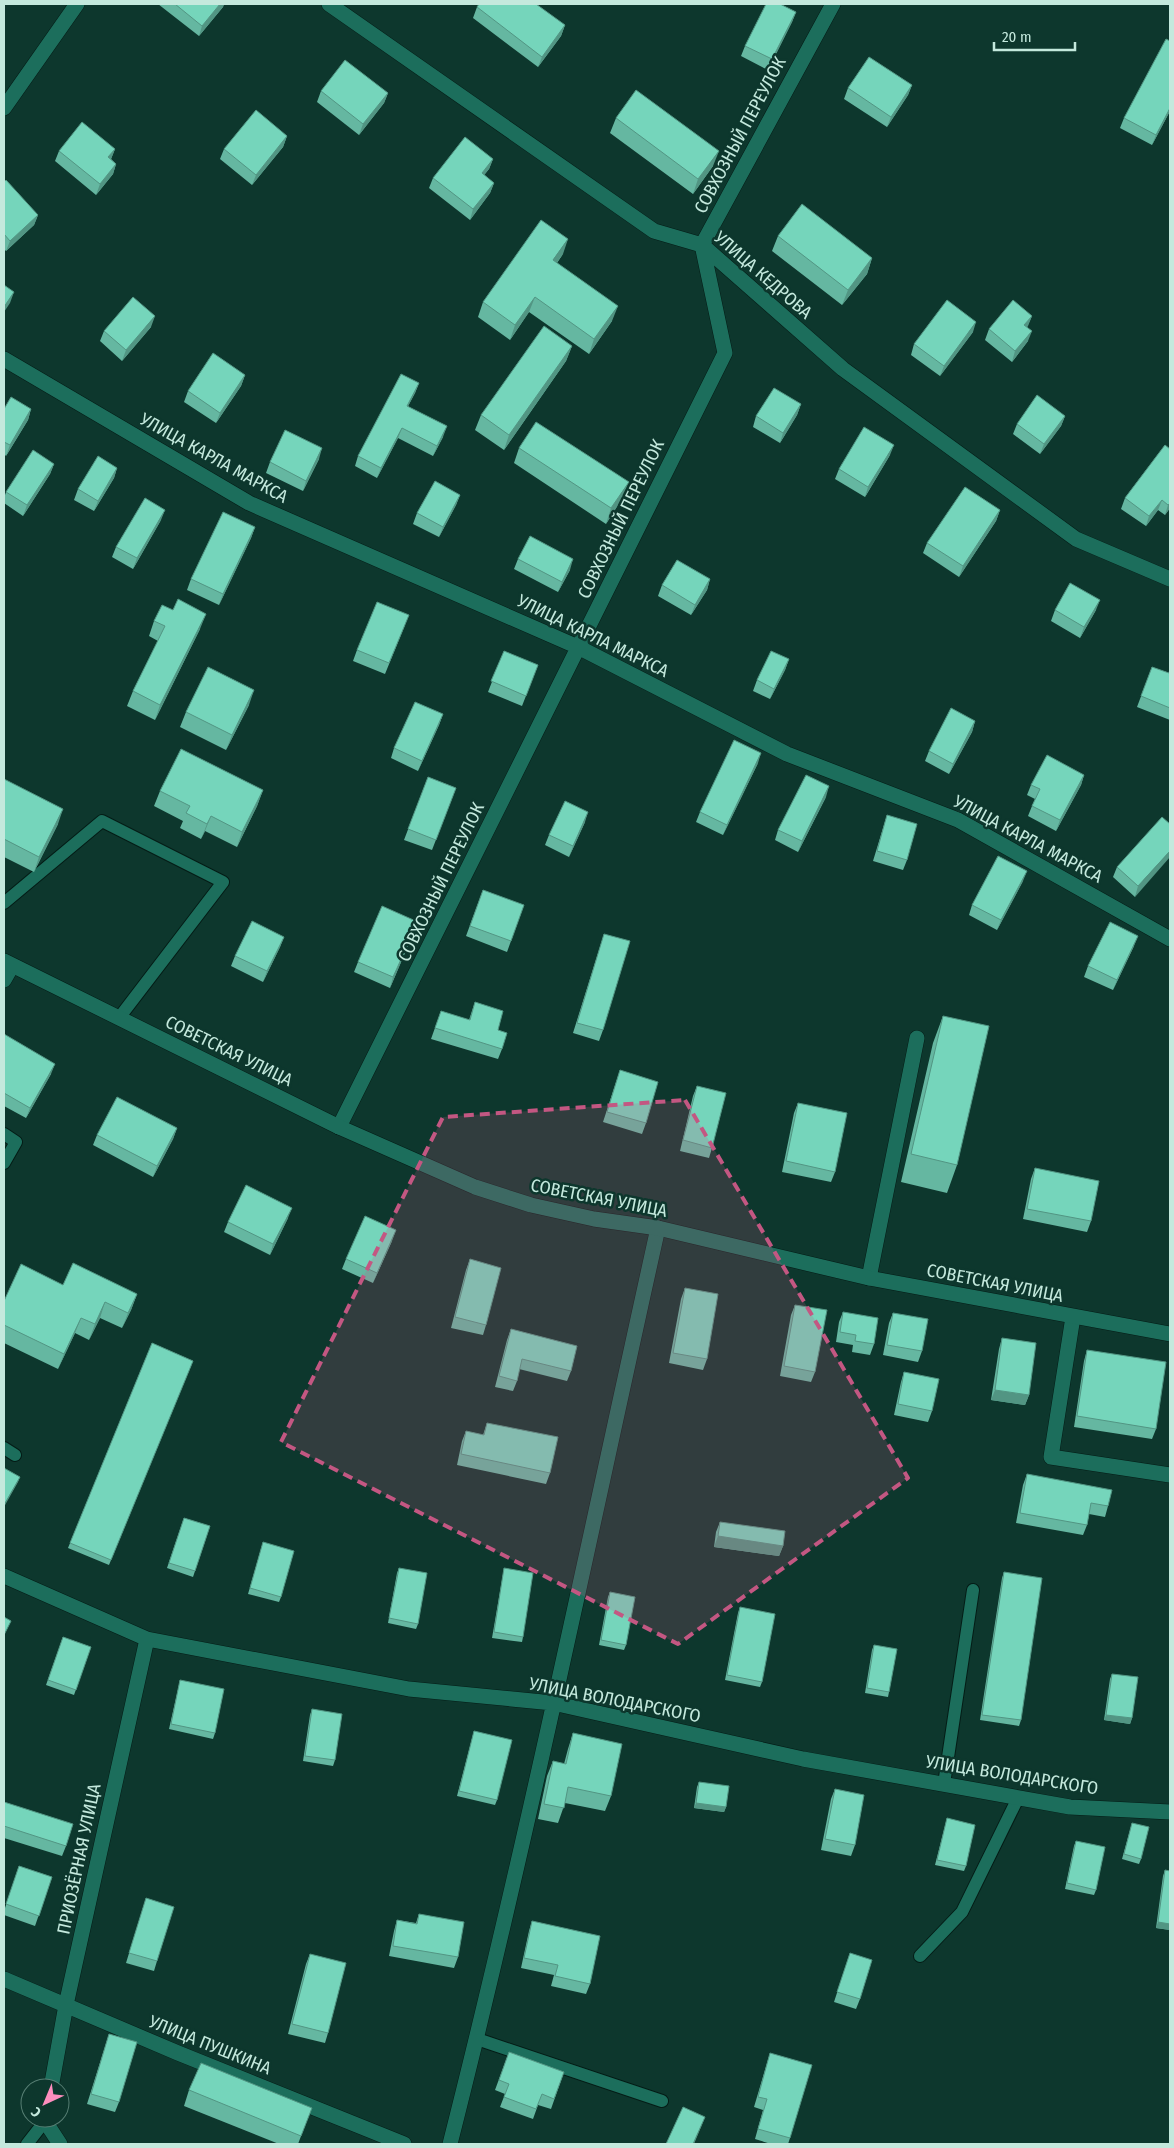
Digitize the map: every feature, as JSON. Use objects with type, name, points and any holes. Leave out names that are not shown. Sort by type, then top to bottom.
[{"type":"street","points":[[4,108],[77,4]]},
{"type":"street","name":"УЛИЦА КЕДРОВА","points":[[329,4],[654,231],[702,245],[843,369],[1076,538],[1170,579]]},
{"type":"street","name":"СОВХОЗНЫЙ ПЕРЕУЛОК","points":[[340,1127],[725,353],[702,245],[833,4]]},
{"type":"street","name":"УЛИЦА КАРЛА МАРКСА","points":[[4,359],[249,503],[578,647],[787,754],[958,820],[1170,938]]},
{"type":"street","points":[[4,980],[8,964]]},
{"type":"street","name":"СОВЕТСКАЯ УЛИЦА","points":[[8,964],[340,1127],[474,1187],[531,1205],[594,1219],[658,1228],[869,1278],[1170,1334]]},
{"type":"street","points":[[869,1278],[917,1038]]},
{"type":"street","points":[[450,2144],[477,2039],[658,1228]]},
{"type":"street","points":[[1073,1316],[1051,1457],[1170,1475]]},
{"type":"street","name":"УЛИЦА ВОЛОДАРСКОГО","points":[[4,1576],[147,1639],[409,1688],[553,1703],[802,1759],[1070,1807],[1170,1812]]},
{"type":"street","name":"ПРИОЗЁРНАЯ УЛИЦА","points":[[53,2078],[66,2005],[147,1639]]},
{"type":"street","name":"УЛИЦА ПУШКИНА","points":[[4,1979],[404,2144]]},
{"type":"street","points":[[50,2128],[60,2144]]},
{"type":"lane","points":[[4,903],[102,821],[224,882],[119,1018]]},
{"type":"lane","points":[[4,1134],[16,1142],[4,1164]]},
{"type":"lane","points":[[4,1448],[15,1455]]},
{"type":"lane","points":[[944,1784],[973,1590]]},
{"type":"lane","points":[[920,1956],[962,1912],[1018,1798]]},
{"type":"lane","points":[[477,2039],[662,2101]]},
{"type":"lane","points":[[27,2144],[39,2128]]},
{"type":"highlighted area","points":[[685,1100],[908,1478],[678,1644],[281,1442],[443,1117]]},
{"type":"building","points":[[175,4],[220,4],[202,26]]},
{"type":"building","points":[[479,4],[536,4],[565,25],[542,57],[477,7]]},
{"type":"building","points":[[766,4],[780,4],[796,12],[772,59],[745,46]]},
{"type":"building","points":[[1166,39],[1170,41],[1170,108],[1156,135],[1124,118]]},
{"type":"building","points":[[869,57],[912,85],[891,117],[848,88]]},
{"type":"building","points":[[345,60],[388,93],[363,124],[321,91]]},
{"type":"building","points":[[636,90],[719,151],[698,179],[616,118]]},
{"type":"building","points":[[256,110],[287,136],[256,175],[224,149]]},
{"type":"building","points":[[82,122],[115,149],[108,157],[116,164],[100,184],[59,151]]},
{"type":"building","points":[[465,137],[493,159],[482,173],[494,183],[473,209],[433,178]]},
{"type":"building","points":[[6,180],[38,215],[10,241],[4,234],[4,182]]},
{"type":"building","points":[[802,204],[872,258],[848,290],[778,236]]},
{"type":"building","points":[[541,220],[568,239],[553,260],[618,306],[594,339],[535,297],[515,325],[483,302]]},
{"type":"building","points":[[4,285],[14,292],[4,307]]},
{"type":"building","points":[[133,297],[155,316],[126,350],[104,331]]},
{"type":"building","points":[[947,300],[976,322],[944,366],[914,344]]},
{"type":"building","points":[[1013,300],[1032,316],[1024,325],[1032,331],[1015,351],[989,329]]},
{"type":"building","points":[[544,326],[572,346],[509,435],[481,415]]},
{"type":"building","points":[[213,353],[245,375],[220,413],[188,391]]},
{"type":"building","points":[[401,374],[419,383],[407,406],[447,426],[437,446],[402,428],[381,468],[358,456]]},
{"type":"building","points":[[774,388],[801,404],[783,433],[756,416]]},
{"type":"building","points":[[1037,395],[1065,416],[1044,444],[1017,424]]},
{"type":"building","points":[[11,397],[31,409],[10,445],[4,442],[4,409]]},
{"type":"building","points":[[536,422],[629,482],[611,508],[519,448]]},
{"type":"building","points":[[864,427],[894,445],[868,487],[839,469]]},
{"type":"building","points":[[285,430],[322,448],[306,481],[270,462]]},
{"type":"building","points":[[1165,445],[1170,449],[1170,503],[1168,505],[1162,500],[1149,516],[1125,498]]},
{"type":"building","points":[[33,450],[54,464],[27,505],[6,492]]},
{"type":"building","points":[[98,456],[117,468],[98,501],[78,489]]},
{"type":"building","points":[[435,481],[460,495],[443,527],[417,513]]},
{"type":"building","points":[[965,487],[1000,510],[963,566],[927,543]]},
{"type":"building","points":[[145,498],[165,510],[137,558],[116,547]]},
{"type":"building","points":[[223,512],[255,527],[223,594],[191,579]]},
{"type":"building","points":[[530,536],[573,559],[562,582],[518,559]]},
{"type":"building","points":[[677,560],[710,579],[695,605],[662,585]]},
{"type":"building","points":[[1070,583],[1100,600],[1084,627],[1055,610]]},
{"type":"building","points":[[178,599],[206,614],[160,705],[133,691],[165,626],[154,621],[162,605],[173,610]]},
{"type":"building","points":[[377,602],[409,615],[389,663],[357,650]]},
{"type":"building","points":[[504,651],[538,665],[526,696],[491,681]]},
{"type":"building","points":[[771,651],[789,659],[774,689],[757,680]]},
{"type":"building","points":[[208,667],[254,690],[232,735],[186,712]]},
{"type":"building","points":[[1152,667],[1169,673],[1170,669],[1170,708],[1141,696]]},
{"type":"building","points":[[415,702],[443,714],[422,761],[394,748]]},
{"type":"building","points":[[951,708],[975,721],[953,764],[929,751]]},
{"type":"building","points":[[734,740],[761,753],[727,825],[700,812]]},
{"type":"building","points":[[181,749],[263,790],[242,832],[211,816],[207,824],[186,813],[190,806],[160,791]]},
{"type":"building","points":[[1047,755],[1084,775],[1060,820],[1032,806],[1040,789],[1031,785]]},
{"type":"building","points":[[806,775],[829,786],[802,841],[778,830]]},
{"type":"building","points":[[428,777],[456,788],[436,840],[408,829]]},
{"type":"building","points":[[4,779],[63,809],[39,857],[4,839]]},
{"type":"building","points":[[565,801],[588,812],[573,846],[549,835]]},
{"type":"building","points":[[887,815],[917,824],[907,860],[877,851]]},
{"type":"building","points":[[1162,817],[1170,824],[1170,851],[1138,886],[1117,867]]},
{"type":"building","points":[[998,856],[1027,871],[1001,920],[972,905]]},
{"type":"building","points":[[483,890],[524,905],[511,941],[470,926]]},
{"type":"building","points":[[382,906],[418,922],[393,977],[358,962]]},
{"type":"building","points":[[252,921],[284,937],[267,971],[235,956]]},
{"type":"building","points":[[1110,922],[1138,936],[1117,980],[1088,966]]},
{"type":"building","points":[[604,934],[630,941],[603,1030],[577,1023]]},
{"type":"building","points":[[475,1002],[503,1011],[498,1030],[507,1033],[502,1049],[435,1028],[441,1011],[470,1020]]},
{"type":"building","points":[[943,1016],[989,1026],[957,1165],[911,1154]]},
{"type":"building","points":[[4,1034],[55,1064],[30,1108],[4,1093]]},
{"type":"building","points":[[620,1070],[658,1082],[646,1123],[607,1112]]},
{"type":"building","points":[[697,1086],[726,1093],[712,1148],[683,1140]]},
{"type":"building","points":[[117,1097],[177,1128],[157,1166],[97,1135]]},
{"type":"building","points":[[798,1103],[847,1113],[835,1172],[786,1161]]},
{"type":"building","points":[[1035,1168],[1099,1181],[1091,1221],[1027,1209]]},
{"type":"building","points":[[246,1185],[292,1208],[273,1244],[228,1222]]},
{"type":"building","points":[[365,1216],[396,1230],[377,1273],[346,1259]]},
{"type":"building","points":[[470,1259],[501,1268],[486,1325],[455,1317]]},
{"type":"building","points":[[73,1263],[137,1294],[128,1313],[105,1302],[95,1324],[81,1318],[64,1354],[4,1325],[4,1301],[21,1264],[63,1285]]},
{"type":"building","points":[[685,1288],[718,1294],[707,1359],[673,1353]]},
{"type":"building","points":[[795,1305],[827,1310],[815,1372],[784,1366]]},
{"type":"building","points":[[843,1312],[878,1318],[874,1344],[855,1341],[856,1335],[840,1332]]},
{"type":"building","points":[[893,1313],[928,1319],[922,1351],[887,1345]]},
{"type":"building","points":[[511,1329],[577,1346],[571,1371],[522,1359],[517,1381],[499,1376]]},
{"type":"building","points":[[1002,1338],[1036,1343],[1029,1395],[995,1390]]},
{"type":"building","points":[[152,1343],[193,1361],[111,1560],[70,1543]]},
{"type":"building","points":[[1087,1350],[1166,1362],[1156,1429],[1077,1416]]},
{"type":"building","points":[[904,1372],[939,1379],[932,1411],[898,1404]]},
{"type":"building","points":[[487,1423],[558,1437],[550,1473],[461,1454],[466,1431],[484,1435]]},
{"type":"building","points":[[4,1468],[20,1477],[4,1505]]},
{"type":"building","points":[[1027,1474],[1112,1490],[1108,1506],[1091,1503],[1087,1525],[1020,1513]]},
{"type":"building","points":[[184,1518],[210,1526],[195,1571],[169,1563]]},
{"type":"building","points":[[720,1522],[785,1531],[783,1546],[718,1536]]},
{"type":"building","points":[[263,1542],[294,1551],[281,1597],[250,1588]]},
{"type":"building","points":[[399,1568],[427,1573],[418,1624],[389,1618]]},
{"type":"building","points":[[504,1568],[533,1573],[523,1637],[494,1632]]},
{"type":"building","points":[[1004,1572],[1042,1578],[1021,1720],[982,1715]]},
{"type":"building","points":[[610,1592],[635,1597],[626,1645],[601,1640]]},
{"type":"building","points":[[740,1607],[775,1614],[762,1682],[727,1675]]},
{"type":"building","points":[[4,1617],[11,1621],[4,1635]]},
{"type":"building","points":[[63,1637],[91,1647],[76,1690],[48,1680]]},
{"type":"building","points":[[874,1645],[897,1649],[889,1692],[867,1688]]},
{"type":"building","points":[[1112,1674],[1138,1677],[1132,1718],[1106,1715]]},
{"type":"building","points":[[180,1680],[224,1689],[215,1733],[171,1724]]},
{"type":"building","points":[[312,1709],[342,1714],[335,1760],[305,1756]]},
{"type":"building","points":[[474,1731],[512,1740],[497,1800],[459,1791]]},
{"type":"building","points":[[573,1733],[622,1744],[611,1796],[568,1787],[564,1808],[544,1804],[553,1761],[566,1764]]},
{"type":"building","points":[[699,1782],[729,1786],[726,1807],[696,1803]]},
{"type":"building","points":[[835,1789],[864,1795],[855,1845],[825,1839]]},
{"type":"building","points":[[4,1802],[73,1824],[66,1846],[4,1826]]},
{"type":"building","points":[[947,1818],[975,1825],[966,1866],[937,1860]]},
{"type":"building","points":[[1132,1823],[1149,1827],[1141,1859],[1124,1854]]},
{"type":"building","points":[[1076,1841],[1105,1847],[1096,1890],[1067,1883]]},
{"type":"building","points":[[19,1866],[52,1877],[39,1916],[6,1904]]},
{"type":"building","points":[[1165,1870],[1170,1871],[1170,1924],[1158,1922]]},
{"type":"building","points":[[146,1898],[174,1907],[157,1961],[129,1953]]},
{"type":"building","points":[[419,1914],[464,1922],[458,1957],[393,1946],[397,1920],[417,1924]]},
{"type":"building","points":[[532,1921],[600,1936],[590,1984],[555,1976],[558,1965],[524,1958]]},
{"type":"building","points":[[850,1953],[872,1960],[860,1999],[837,1992]]},
{"type":"building","points":[[310,1954],[346,1963],[328,2033],[292,2024]]},
{"type":"building","points":[[109,2034],[137,2042],[119,2102],[91,2094]]},
{"type":"building","points":[[509,2052],[564,2072],[554,2099],[542,2094],[536,2109],[504,2097],[509,2084],[499,2080]]},
{"type":"building","points":[[770,2053],[812,2065],[790,2138],[758,2129],[767,2099],[758,2097]]},
{"type":"building","points":[[201,2063],[312,2108],[301,2136],[189,2090]]},
{"type":"building","points":[[683,2107],[705,2117],[693,2144],[666,2144]]}]
